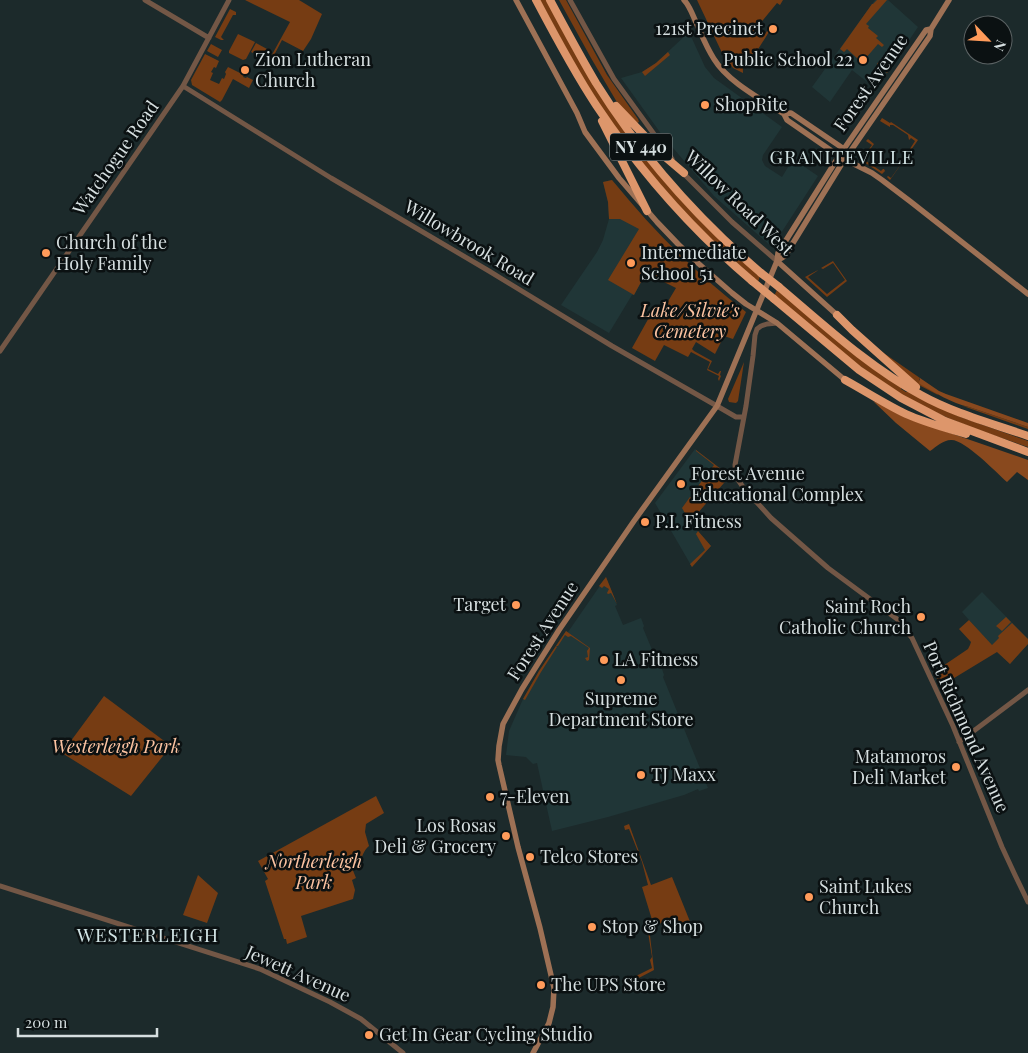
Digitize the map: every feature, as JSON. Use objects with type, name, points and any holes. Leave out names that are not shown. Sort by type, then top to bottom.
[{"type":"highway","name":"NY 440","points":[[536,0],[586,90],[614,132],[656,186],[702,235],[752,281],[859,370],[900,398],[945,421],[1028,452]]},
{"type":"highway","name":"NY 440","points":[[550,0],[587,67],[624,124],[665,178],[711,227],[761,273],[881,370],[923,396],[947,407],[1028,436]]},
{"type":"highway","points":[[587,67],[621,112],[684,174]]},
{"type":"highway","points":[[586,90],[647,211]]},
{"type":"highway","points":[[837,315],[910,384],[947,407]]},
{"type":"highway","points":[[845,380],[918,419],[1018,449]]},
{"type":"main road","points":[[516,0],[577,113],[585,132],[619,178],[647,211],[704,269],[739,298],[777,323],[845,380]]},
{"type":"main road","name":"Forest Avenue","points":[[777,261],[785,256],[846,158],[930,36],[931,29],[950,0]]},
{"type":"main road","points":[[686,1],[709,50],[721,69],[740,85],[784,114],[787,120],[839,156],[846,158],[877,177],[1028,294]]},
{"type":"main road","name":"Forest Avenue","points":[[533,1053],[549,1023],[553,1007],[554,988],[516,841],[499,765],[499,746],[504,724],[522,689],[563,624],[634,520],[717,406],[777,261],[778,253],[839,156],[926,30],[931,29]]},
{"type":"main road","points":[[784,114],[792,114],[844,150],[846,158]]},
{"type":"main road","name":"Willow Road West","points":[[777,261],[837,315]]},
{"type":"street","points":[[145,0],[209,38]]},
{"type":"street","name":"Watchogue Road","points":[[1,347],[183,86],[229,0]]},
{"type":"street","name":"Willow Road West","points":[[570,0],[617,84],[684,174],[732,222],[777,261]]},
{"type":"street","name":"Willowbrook Road","points":[[183,86],[612,346],[717,406],[736,416],[744,417]]},
{"type":"street","name":"Port Richmond Avenue","points":[[777,323],[764,325],[756,332],[735,465],[738,481],[771,518],[828,568],[889,613],[912,638],[938,692],[1002,847],[1028,902]]},
{"type":"street","points":[[959,742],[1028,690]]},
{"type":"street","name":"Jewett Avenue","points":[[0,886],[260,969],[361,1019],[402,1053]]},
{"type":"shaded area","name":"Public School 22","points":[[875,0],[888,0],[918,27],[876,89],[852,70],[830,102],[812,87]]},
{"type":"shaded area","points":[[689,32],[705,67],[714,78],[782,127],[763,155],[762,160],[765,166],[782,177],[793,159],[818,176],[772,247],[714,196],[662,135],[621,78],[642,72],[656,63]]},
{"type":"shaded area","name":"Intermediate School 51","points":[[612,180],[654,230],[678,254],[646,273],[609,333],[561,305],[603,240],[609,219],[608,202],[603,182]]},
{"type":"shaded area","points":[[920,378],[939,391],[1028,423],[1028,427],[950,400],[920,384]]},
{"type":"shaded area","points":[[873,401],[924,424],[1028,460],[1028,480],[1017,472],[1007,482],[980,457],[957,441],[945,441],[930,451]]},
{"type":"shaded area","points":[[695,449],[730,476],[690,522],[711,546],[692,567],[655,503]]},
{"type":"shaded area","points":[[606,577],[623,625],[641,618],[643,628],[660,669],[662,669],[663,677],[708,788],[699,791],[698,789],[684,795],[608,817],[552,831],[537,763],[533,764],[526,757],[506,755],[509,731],[523,699],[539,671]]},
{"type":"shaded area","points":[[982,592],[1028,639],[1028,644],[1010,664],[962,612]]},
{"type":"green space","points":[[245,0],[299,0],[322,14],[311,39],[303,51],[282,40],[271,61],[269,60],[290,22]]},
{"type":"green space","points":[[540,0],[546,0],[625,131],[760,276],[758,282],[690,218],[655,179],[631,148],[586,83]]},
{"type":"green space","points":[[559,0],[566,0],[607,75],[639,122],[637,123],[618,104]]},
{"type":"green space","points":[[697,0],[783,0],[780,5],[777,3],[758,26],[765,34],[767,31],[769,32],[755,54],[747,56],[743,60],[743,73],[733,68],[724,57]]},
{"type":"green space","points":[[877,0],[887,0],[866,24],[878,36],[876,38],[884,45],[882,47],[878,44],[865,59],[860,57],[858,59],[847,49],[844,52],[840,49],[872,4]]},
{"type":"green space","points":[[230,9],[236,12],[236,15],[233,15],[221,37],[224,40],[221,40],[215,37]]},
{"type":"green space","points":[[238,34],[255,42],[246,59],[243,60],[229,53]]},
{"type":"green space","points":[[906,41],[907,43],[887,73],[877,64],[892,47],[897,44],[901,47]]},
{"type":"green space","points":[[256,43],[267,49],[264,57],[254,51],[253,53],[251,52]]},
{"type":"green space","points":[[211,44],[222,50],[218,57],[207,51]]},
{"type":"green space","points":[[668,52],[670,55],[645,76],[642,72]]},
{"type":"green space","points":[[205,54],[219,61],[216,68],[214,67],[211,72],[213,73],[210,80],[219,84],[222,78],[224,79],[228,67],[244,75],[243,77],[253,80],[249,88],[233,79],[220,102],[192,85],[191,80]]},
{"type":"green space","points":[[882,118],[918,140],[890,180],[887,177],[891,178],[901,164],[898,162],[899,160],[904,158],[915,141],[911,138],[909,140],[908,135],[893,125],[890,125],[890,127],[880,121]]},
{"type":"green space","points":[[868,139],[874,144],[863,159],[881,171],[884,169],[885,171],[882,174],[861,160],[872,145],[866,141]]},
{"type":"green space","name":"Lake/Silvie's Cemetery","points":[[612,180],[675,250],[709,282],[746,312],[733,339],[724,336],[715,354],[696,342],[692,349],[712,361],[708,369],[718,374],[721,371],[719,381],[719,376],[707,370],[710,362],[691,352],[688,357],[664,345],[655,361],[632,348],[651,314],[658,318],[676,288],[646,273],[634,295],[608,280],[639,229],[620,219],[609,219],[608,202],[603,182]]},
{"type":"green space","points":[[833,261],[847,281],[827,297],[805,277],[818,270],[808,277],[827,294],[845,280],[833,263],[823,269],[821,268]]},
{"type":"green space","points":[[777,290],[901,387],[901,389],[958,416],[1028,441],[1028,447],[982,431],[922,406],[890,387],[856,363],[774,296]]},
{"type":"green space","points":[[875,347],[920,378],[919,380],[938,395],[915,383]]},
{"type":"green space","points":[[744,362],[738,401],[736,403],[729,402],[728,399]]},
{"type":"green space","points":[[963,406],[1028,427],[1028,429]]},
{"type":"green space","points":[[696,450],[730,476],[690,522],[682,508],[690,497],[692,498],[692,495],[714,465]]},
{"type":"green space","points":[[698,531],[711,546],[692,567],[690,564],[705,550],[696,534]]},
{"type":"green space","points":[[606,577],[617,604],[611,593],[607,593],[609,589],[599,586]]},
{"type":"green space","points":[[1006,617],[1011,622],[1002,631],[996,626]]},
{"type":"green space","points":[[969,620],[992,645],[999,638],[998,636],[1012,623],[1028,639],[1028,644],[1010,664],[997,652],[941,686],[934,672],[968,649],[971,642],[959,629]]},
{"type":"green space","points":[[566,631],[590,648],[589,660],[587,661],[585,658],[588,657],[587,651],[589,648],[571,636],[565,635],[558,646],[556,646],[525,700],[523,699],[539,671]]},
{"type":"green space","name":"Westerleigh Park","points":[[104,696],[171,746],[131,796],[62,753]]},
{"type":"green space","name":"Northerleigh Park","points":[[376,796],[384,813],[366,824],[365,832],[369,846],[363,855],[361,865],[352,868],[356,878],[352,880],[355,890],[353,899],[301,916],[307,937],[287,944],[265,881],[268,879],[258,861]]},
{"type":"green space","points":[[629,824],[651,885],[672,877],[691,924],[678,929],[674,919],[649,927],[654,970],[635,980],[636,976],[652,968],[647,926],[653,923],[642,887],[648,885],[642,862],[629,829],[625,830],[624,826]]},
{"type":"green space","points":[[198,875],[218,893],[207,923],[183,915]]},
{"type":"place","name":"121st Precinct","points":[[773,29]]},
{"type":"place","name":"Public School 22","points":[[863,60]]},
{"type":"place","name":"Zion Lutheran Church","points":[[245,70]]},
{"type":"place","name":"ShopRite","points":[[705,105]]},
{"type":"place","name":"Church of the Holy Family","points":[[46,253]]},
{"type":"place","name":"Intermediate School 51","points":[[631,263]]},
{"type":"place","name":"Forest Avenue Educational Complex","points":[[681,484]]},
{"type":"place","name":"P.I. Fitness","points":[[645,522]]},
{"type":"place","name":"Target","points":[[516,605]]},
{"type":"place","name":"Saint Roch Catholic Church","points":[[921,617]]},
{"type":"place","name":"LA Fitness","points":[[604,660]]},
{"type":"place","name":"Supreme Department Store","points":[[621,680]]},
{"type":"place","name":"Matamoros Deli Market","points":[[956,767]]},
{"type":"place","name":"TJ Maxx","points":[[641,775]]},
{"type":"place","name":"7-Eleven","points":[[490,797]]},
{"type":"place","name":"Los Rosas Deli & Grocery","points":[[506,836]]},
{"type":"place","name":"Telco Stores","points":[[530,857]]},
{"type":"place","name":"Saint Lukes Church","points":[[809,897]]},
{"type":"place","name":"Stop & Shop","points":[[592,927]]},
{"type":"place","name":"The UPS Store","points":[[541,985]]},
{"type":"place","name":"Get In Gear Cycling Studio","points":[[369,1035]]},
{"type":"district","name":"GRANITEVILLE","points":[[842,157]]},
{"type":"district","name":"WESTERLEIGH","points":[[148,935]]}]
